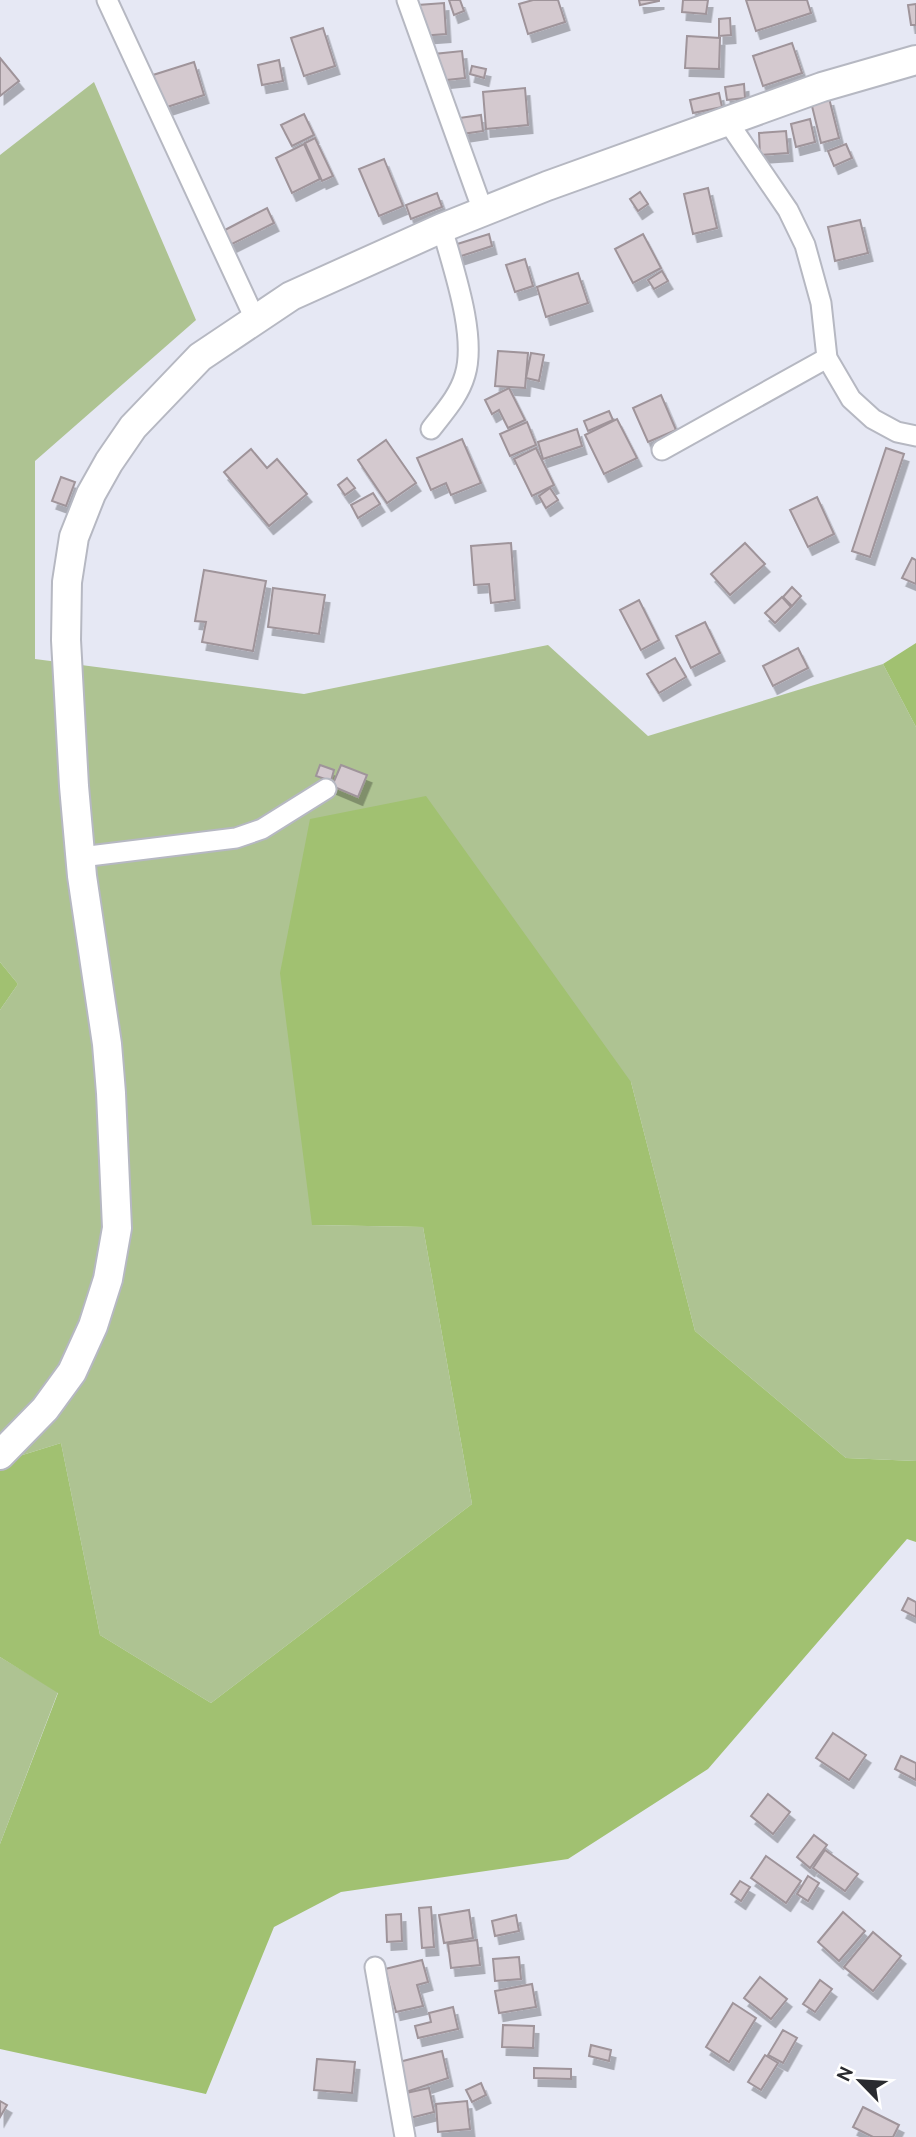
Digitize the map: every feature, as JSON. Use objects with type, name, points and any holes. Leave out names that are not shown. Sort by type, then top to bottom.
[{"type":"street","points":[[107,0],[255,319]]},
{"type":"street","points":[[407,0],[482,211]]},
{"type":"street","points":[[0,1454],[45,1409],[72,1372],[93,1326],[108,1279],[117,1228],[107,1044],[81,857],[66,640],[67,582],[74,537],[91,494],[109,462],[133,427],[200,357],[291,296],[482,211],[822,87],[916,60]]},
{"type":"street","points":[[728,122],[788,209],[805,245],[821,303],[827,358],[852,399],[873,419],[897,432],[916,436]]},
{"type":"street","points":[[431,429],[458,393],[466,374],[470,349],[458,286],[442,228]]},
{"type":"street","points":[[662,450],[827,358]]},
{"type":"street","points":[[81,857],[236,838],[262,829],[326,789]]},
{"type":"street","points":[[375,1967],[405,2137]]},
{"type":"green space","points":[[94,82],[196,320],[35,461],[35,659],[304,694],[548,645],[648,736],[883,664],[916,727],[916,1461],[846,1458],[695,1331],[631,1082],[312,1225],[423,1227],[472,1504],[211,1703],[100,1635],[61,1443],[0,1462],[0,1010],[18,984],[0,962],[0,155]]},
{"type":"green space","points":[[916,643],[916,727],[883,664]]},
{"type":"green space","points":[[426,796],[631,1082],[695,1331],[846,1458],[916,1461],[916,1542],[907,1539],[708,1769],[568,1859],[341,1892],[274,1927],[206,2094],[0,2049],[0,1844],[58,1693],[0,1657],[0,1462],[61,1443],[100,1635],[211,1703],[472,1504],[423,1227],[312,1225],[280,973],[310,819]]},
{"type":"green space","points":[[0,962],[18,984],[0,1010]]},
{"type":"green space","points":[[0,1657],[58,1692],[0,1844]]},
{"type":"building","points":[[449,0],[460,0],[464,11],[454,15]]},
{"type":"building","points":[[533,0],[558,0],[565,22],[528,34],[519,4]]},
{"type":"building","points":[[639,0],[659,0],[659,1],[640,5]]},
{"type":"building","points":[[683,0],[708,0],[706,14],[682,12]]},
{"type":"building","points":[[746,0],[807,0],[811,13],[756,31]]},
{"type":"building","points":[[444,3],[446,34],[420,36],[418,5]]},
{"type":"building","points":[[916,4],[916,25],[911,25],[908,5]]},
{"type":"building","points":[[730,18],[731,35],[719,36],[719,19]]},
{"type":"building","points":[[323,28],[335,66],[304,76],[291,38]]},
{"type":"building","points":[[687,36],[720,38],[719,69],[685,68]]},
{"type":"building","points":[[792,43],[802,73],[763,86],[753,56]]},
{"type":"building","points":[[462,51],[465,78],[437,81],[434,54]]},
{"type":"building","points":[[0,58],[19,81],[0,96]]},
{"type":"building","points":[[279,60],[283,81],[262,85],[258,65]]},
{"type":"building","points":[[194,62],[204,95],[164,108],[153,75]]},
{"type":"building","points":[[472,66],[486,69],[484,78],[470,74]]},
{"type":"building","points":[[744,84],[745,98],[727,100],[725,87]]},
{"type":"building","points":[[525,88],[528,125],[486,129],[483,92]]},
{"type":"building","points":[[719,93],[722,107],[693,113],[690,100]]},
{"type":"building","points":[[829,98],[839,138],[821,143],[811,102]]},
{"type":"building","points":[[304,114],[314,135],[292,146],[281,125]]},
{"type":"building","points":[[481,115],[483,131],[462,134],[459,118]]},
{"type":"building","points":[[810,119],[815,142],[796,147],[791,124]]},
{"type":"building","points":[[786,131],[788,153],[760,155],[759,133]]},
{"type":"building","points":[[315,138],[333,176],[322,181],[305,143]]},
{"type":"building","points":[[304,144],[320,179],[292,193],[276,158]]},
{"type":"building","points":[[846,144],[852,158],[834,166],[828,151]]},
{"type":"building","points":[[384,159],[403,206],[379,216],[359,169]]},
{"type":"building","points":[[708,188],[717,228],[693,234],[684,194]]},
{"type":"building","points":[[640,192],[648,204],[638,211],[630,199]]},
{"type":"building","points":[[437,193],[442,207],[411,219],[406,205]]},
{"type":"building","points":[[267,208],[274,223],[230,245],[223,231]]},
{"type":"building","points":[[860,220],[868,253],[835,261],[828,227]]},
{"type":"building","points":[[489,234],[492,246],[455,258],[451,246]]},
{"type":"building","points":[[643,234],[661,268],[633,283],[615,249]]},
{"type":"building","points":[[525,259],[533,286],[515,292],[506,265]]},
{"type":"building","points":[[662,271],[668,281],[654,289],[648,280]]},
{"type":"building","points":[[578,273],[588,303],[546,317],[537,287]]},
{"type":"building","points":[[498,351],[528,353],[525,388],[495,386]]},
{"type":"building","points":[[531,353],[544,355],[539,381],[526,378]]},
{"type":"building","points":[[509,388],[525,420],[508,428],[499,410],[492,414],[485,400]]},
{"type":"building","points":[[661,395],[676,430],[648,442],[633,408]]},
{"type":"building","points":[[609,411],[613,420],[588,431],[584,421]]},
{"type":"building","points":[[617,419],[637,458],[604,474],[585,435]]},
{"type":"building","points":[[527,422],[536,445],[510,456],[500,434]]},
{"type":"building","points":[[577,429],[582,446],[543,459],[538,442]]},
{"type":"building","points":[[462,439],[481,483],[451,495],[446,483],[431,490],[417,458]]},
{"type":"building","points":[[386,440],[416,483],[387,503],[358,460]]},
{"type":"building","points":[[536,448],[554,485],[532,496],[514,459]]},
{"type":"building","points":[[886,448],[904,454],[870,557],[852,551]]},
{"type":"building","points":[[251,449],[267,468],[277,459],[307,494],[269,526],[224,472]]},
{"type":"building","points":[[61,477],[75,482],[66,506],[52,501]]},
{"type":"building","points":[[347,478],[355,488],[345,495],[338,485]]},
{"type":"building","points":[[550,488],[558,500],[546,508],[539,496]]},
{"type":"building","points":[[373,493],[380,504],[358,518],[351,505]]},
{"type":"building","points":[[817,497],[834,534],[808,547],[790,510]]},
{"type":"building","points":[[511,543],[515,600],[491,603],[489,584],[474,585],[471,546]]},
{"type":"building","points":[[745,543],[765,564],[730,595],[711,574]]},
{"type":"building","points":[[912,558],[916,560],[916,584],[902,578]]},
{"type":"building","points":[[204,570],[266,581],[253,651],[202,642],[206,622],[195,621]]},
{"type":"building","points":[[792,587],[801,596],[792,606],[783,597]]},
{"type":"building","points":[[273,588],[325,595],[319,634],[268,627]]},
{"type":"building","points":[[782,597],[791,607],[775,623],[765,613]]},
{"type":"building","points":[[639,600],[659,640],[641,650],[620,610]]},
{"type":"building","points":[[705,622],[720,653],[691,668],[676,636]]},
{"type":"building","points":[[798,648],[808,668],[773,686],[763,666]]},
{"type":"building","points":[[675,658],[686,677],[659,693],[647,674]]},
{"type":"building","points":[[320,765],[334,770],[331,781],[316,776]]},
{"type":"building","points":[[341,765],[367,775],[358,797],[332,786]]},
{"type":"building","points":[[908,1598],[916,1602],[916,1617],[902,1610]]},
{"type":"building","points":[[833,1733],[866,1755],[849,1780],[816,1758]]},
{"type":"building","points":[[901,1756],[916,1763],[916,1780],[895,1769]]},
{"type":"building","points":[[768,1794],[790,1812],[773,1834],[751,1816]]},
{"type":"building","points":[[814,1835],[827,1845],[810,1868],[797,1857]]},
{"type":"building","points":[[825,1850],[858,1874],[845,1891],[813,1868]]},
{"type":"building","points":[[766,1856],[801,1881],[786,1903],[751,1878]]},
{"type":"building","points":[[808,1876],[819,1883],[808,1901],[797,1894]]},
{"type":"building","points":[[740,1881],[750,1887],[741,1901],[731,1894]]},
{"type":"building","points":[[431,1907],[434,1947],[422,1948],[419,1908]]},
{"type":"building","points":[[469,1910],[473,1938],[444,1943],[439,1915]]},
{"type":"building","points":[[843,1912],[865,1931],[839,1961],[818,1942]]},
{"type":"building","points":[[401,1914],[402,1941],[387,1942],[386,1915]]},
{"type":"building","points":[[516,1915],[519,1931],[495,1936],[492,1921]]},
{"type":"building","points":[[873,1932],[901,1956],[873,1991],[844,1967]]},
{"type":"building","points":[[477,1940],[480,1965],[451,1968],[448,1944]]},
{"type":"building","points":[[519,1957],[521,1979],[495,1981],[493,1959]]},
{"type":"building","points":[[422,1960],[428,1982],[417,1985],[423,2006],[396,2012],[385,1969]]},
{"type":"building","points":[[760,1977],[787,1999],[771,2019],[744,1998]]},
{"type":"building","points":[[820,1980],[832,1989],[815,2012],[803,2004]]},
{"type":"building","points":[[532,1984],[536,2007],[499,2013],[495,1991]]},
{"type":"building","points":[[733,2003],[756,2018],[729,2062],[706,2047]]},
{"type":"building","points":[[453,2007],[458,2029],[418,2038],[415,2026],[431,2022],[429,2013]]},
{"type":"building","points":[[503,2025],[534,2026],[533,2048],[502,2047]]},
{"type":"building","points":[[783,2030],[797,2038],[783,2063],[768,2055]]},
{"type":"building","points":[[591,2045],[611,2050],[609,2061],[589,2056]]},
{"type":"building","points":[[442,2051],[448,2078],[406,2092],[399,2062]]},
{"type":"building","points":[[765,2055],[778,2063],[761,2090],[748,2082]]},
{"type":"building","points":[[317,2059],[355,2062],[352,2093],[314,2090]]},
{"type":"building","points":[[534,2068],[571,2069],[571,2079],[534,2078]]},
{"type":"building","points":[[481,2083],[486,2095],[472,2102],[466,2090]]},
{"type":"building","points":[[429,2088],[434,2112],[402,2120],[397,2095]]},
{"type":"building","points":[[0,2101],[7,2105],[0,2117]]},
{"type":"building","points":[[467,2101],[470,2129],[438,2132],[436,2104]]},
{"type":"building","points":[[863,2107],[899,2125],[893,2137],[873,2137],[853,2127]]}]
